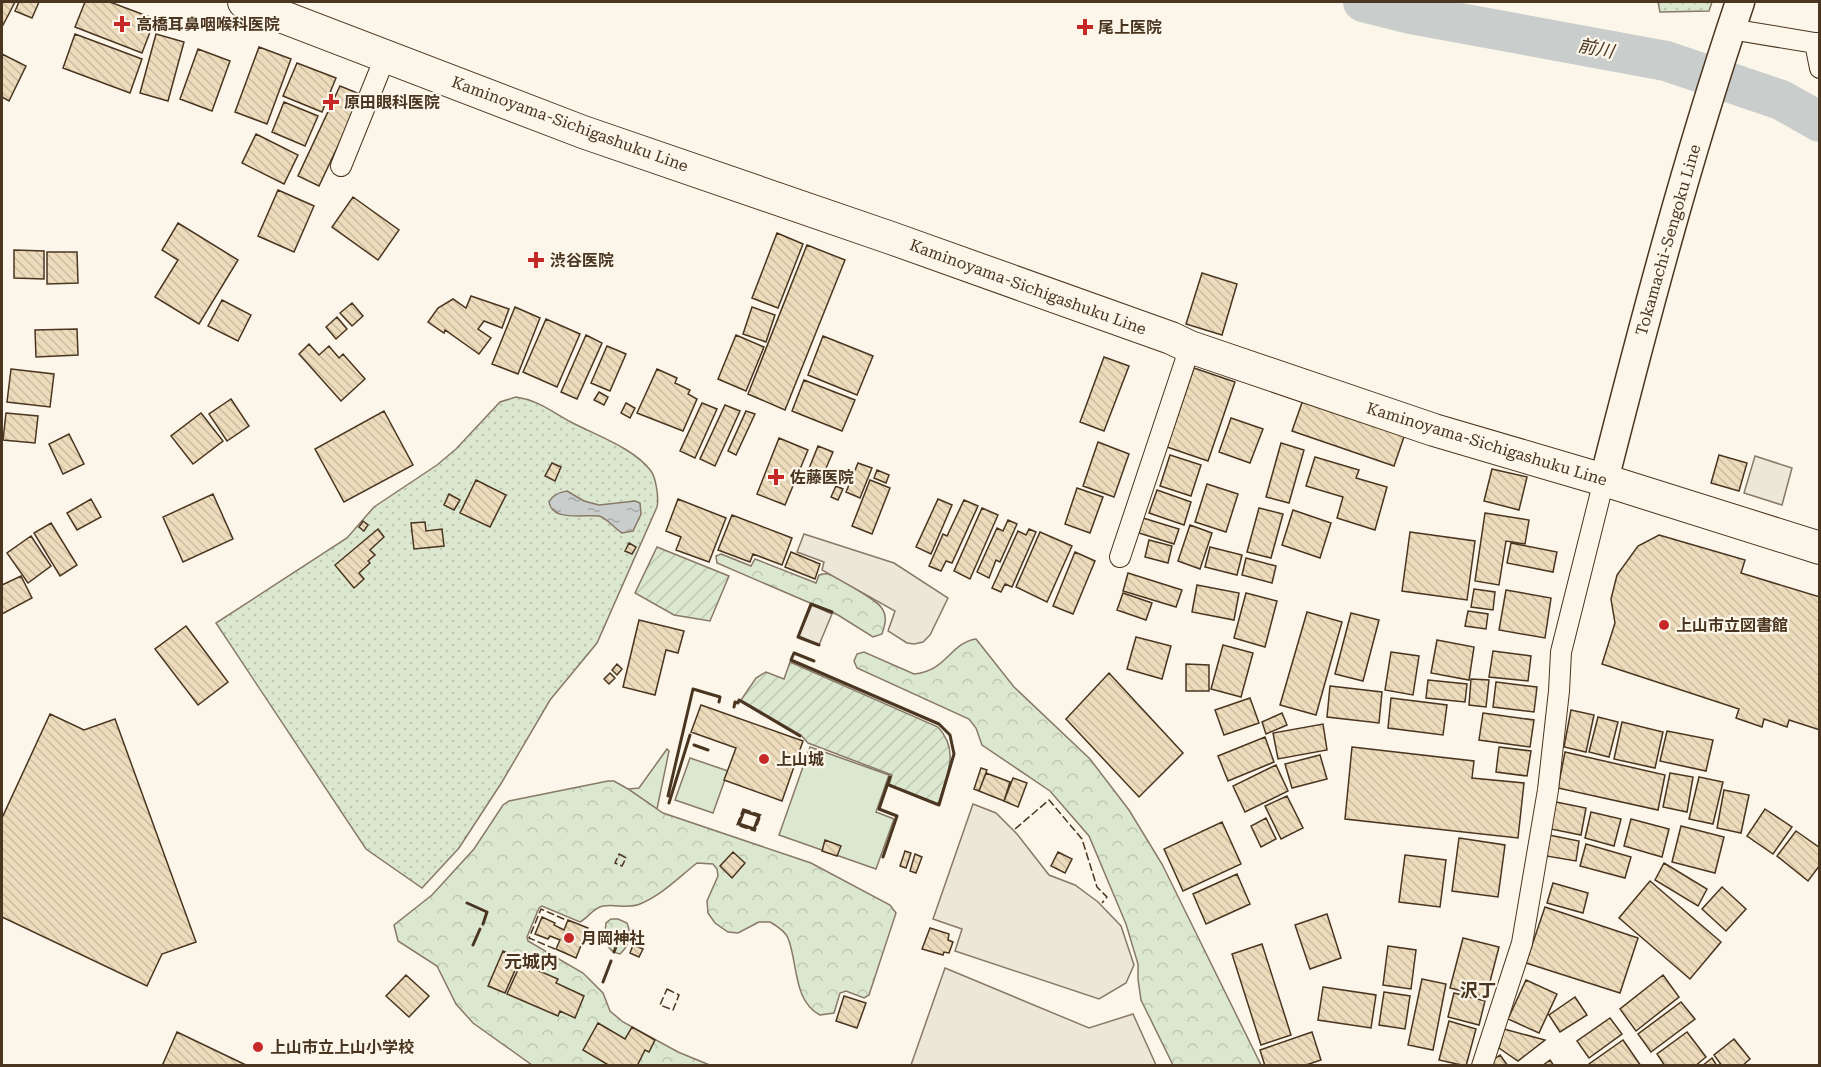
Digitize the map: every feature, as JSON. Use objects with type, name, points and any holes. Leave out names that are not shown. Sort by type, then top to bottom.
[{"type":"main road","name":"Kaminoyama-Sichigashuku Line","points":[[244,2],[583,132],[891,238],[1171,338],[1190,347],[1434,430],[1604,480],[1820,548]]},
{"type":"main road","name":"Tokamachi-Sengoku Line","points":[[1604,480],[1644,322],[1727,39],[1740,2]]},
{"type":"street","points":[[1727,39],[1817,43],[1820,68]]},
{"type":"street","points":[[341,166],[386,55]]},
{"type":"street","points":[[1120,557],[1190,347]]},
{"type":"street","points":[[1482,1065],[1522,943],[1548,790],[1561,652],[1604,480]]},
{"type":"green space","points":[[1658,2],[1712,2],[1709,11],[1660,12]]},
{"type":"green space","points":[[516,397],[538,404],[635,455],[653,474],[657,488],[657,507],[597,643],[550,700],[502,782],[459,848],[422,888],[366,849],[216,623],[347,538],[374,507],[437,465],[456,449],[500,402]]},
{"type":"green space","points":[[657,547],[729,576],[710,621],[674,615],[635,593]]},
{"type":"green space","points":[[721,554],[751,566],[755,559],[816,583],[819,575],[833,576],[881,607],[885,617],[882,634],[873,637],[838,615],[717,563],[716,556]]},
{"type":"green space","points":[[976,639],[1014,687],[1090,759],[1129,810],[1162,864],[1261,1065],[1173,1065],[1141,1000],[1138,964],[1126,924],[1089,836],[1050,791],[982,745],[976,728],[969,719],[857,668],[854,661],[857,654],[864,652],[914,674],[934,668],[960,646]]},
{"type":"green space","points":[[790,662],[938,727],[949,745],[950,754],[948,772],[939,802],[937,804],[889,785],[892,775],[808,743],[801,735],[741,700],[756,678],[766,672],[784,679]]},
{"type":"green space","points":[[810,747],[889,775],[876,812],[894,819],[876,869],[779,835]]},
{"type":"green space","points":[[667,749],[669,751],[657,809],[628,789],[639,788]]},
{"type":"green space","points":[[690,758],[728,771],[713,813],[675,800]]},
{"type":"green space","points":[[614,781],[628,789],[663,813],[811,863],[890,905],[896,913],[869,995],[864,998],[846,991],[840,993],[834,1013],[820,1015],[811,1009],[801,991],[785,933],[770,922],[759,922],[738,933],[728,932],[715,923],[708,913],[707,901],[718,876],[717,869],[713,864],[697,863],[663,891],[648,900],[631,906],[600,907],[580,922],[542,906],[539,908],[527,937],[528,941],[583,973],[603,993],[610,1011],[623,1022],[678,1052],[712,1066],[532,1065],[473,1023],[456,1004],[437,966],[398,941],[394,925],[432,895],[474,849],[503,805],[509,801]]},
{"type":"green space","points":[[611,919],[627,923],[629,927],[629,940],[620,954],[611,950],[606,942],[606,923]]},
{"type":"shaded area","points":[[1755,456],[1792,468],[1782,505],[1744,493]]},
{"type":"shaded area","points":[[804,534],[894,563],[948,598],[930,635],[923,642],[914,644],[907,643],[888,631],[895,611],[822,570],[824,562],[797,552]]},
{"type":"shaded area","points":[[812,605],[832,614],[819,645],[799,636]]},
{"type":"shaded area","points":[[973,804],[996,813],[1017,834],[1049,875],[1075,885],[1098,902],[1121,926],[1134,965],[1126,983],[1099,999],[955,951],[962,929],[933,919]]},
{"type":"shaded area","points":[[945,968],[1089,1028],[1133,1014],[1156,1065],[911,1065]]},
{"type":"water","points":[[567,491],[584,501],[599,505],[635,501],[640,503],[641,514],[633,531],[622,533],[599,516],[562,515],[551,508],[549,502],[554,496]]},
{"type":"building","points":[[2,2],[15,2],[2,27]]},
{"type":"building","points":[[19,2],[39,2],[32,18],[15,11]]},
{"type":"building","points":[[85,2],[110,2],[155,19],[142,53],[75,27]]},
{"type":"building","points":[[75,34],[142,59],[130,93],[63,68]]},
{"type":"building","points":[[156,34],[184,42],[168,101],[140,93]]},
{"type":"building","points":[[259,47],[291,59],[267,124],[235,112]]},
{"type":"building","points":[[198,49],[230,61],[212,111],[180,99]]},
{"type":"building","points":[[2,54],[26,66],[9,101],[2,97]]},
{"type":"building","points":[[297,63],[336,78],[322,112],[283,96]]},
{"type":"building","points":[[340,86],[362,95],[319,186],[298,176]]},
{"type":"building","points":[[284,102],[318,116],[305,146],[272,132]]},
{"type":"building","points":[[256,134],[298,155],[284,184],[242,163]]},
{"type":"building","points":[[278,190],[314,206],[294,252],[258,236]]},
{"type":"building","points":[[353,197],[399,230],[378,260],[332,227]]},
{"type":"building","points":[[178,223],[238,260],[199,324],[155,297],[178,260],[162,250]]},
{"type":"building","points":[[777,233],[803,244],[778,308],[752,298]]},
{"type":"building","points":[[807,245],[845,260],[785,410],[748,394]]},
{"type":"building","points":[[14,250],[44,251],[44,279],[14,278]]},
{"type":"building","points":[[47,252],[77,252],[78,283],[47,284]]},
{"type":"building","points":[[1202,273],[1237,284],[1222,335],[1186,324]]},
{"type":"building","points":[[471,296],[509,309],[502,328],[484,321],[478,329],[491,338],[479,354],[445,330],[444,333],[428,322],[438,308],[453,299],[466,308]]},
{"type":"building","points":[[222,300],[251,315],[238,341],[208,326]]},
{"type":"building","points":[[352,303],[363,316],[352,326],[340,313]]},
{"type":"building","points":[[515,307],[540,318],[518,374],[492,364]]},
{"type":"building","points":[[752,307],[775,315],[766,342],[743,334]]},
{"type":"building","points":[[337,317],[347,329],[336,339],[326,327]]},
{"type":"building","points":[[546,319],[580,334],[557,387],[523,372]]},
{"type":"building","points":[[77,329],[78,355],[36,357],[35,330]]},
{"type":"building","points":[[586,335],[602,343],[577,399],[561,392]]},
{"type":"building","points":[[736,335],[764,347],[746,391],[718,379]]},
{"type":"building","points":[[823,336],[873,356],[857,395],[808,375]]},
{"type":"building","points":[[309,344],[319,355],[329,346],[339,358],[343,354],[365,379],[341,401],[299,354]]},
{"type":"building","points":[[607,346],[626,354],[610,391],[591,383]]},
{"type":"building","points":[[1104,357],[1129,366],[1104,431],[1080,422]]},
{"type":"building","points":[[1194,368],[1235,382],[1208,461],[1167,447]]},
{"type":"building","points":[[11,369],[54,374],[50,407],[7,402]]},
{"type":"building","points":[[657,369],[677,378],[675,383],[690,390],[688,394],[697,399],[683,431],[637,413]]},
{"type":"building","points":[[804,380],[855,400],[842,431],[792,411]]},
{"type":"building","points":[[599,392],[608,397],[604,405],[594,400]]},
{"type":"building","points":[[1304,397],[1406,431],[1394,466],[1292,431]]},
{"type":"building","points":[[231,399],[249,426],[227,441],[209,414]]},
{"type":"building","points":[[626,403],[635,408],[630,418],[621,413]]},
{"type":"building","points":[[702,403],[717,409],[695,458],[680,451]]},
{"type":"building","points":[[725,405],[740,411],[715,466],[700,459]]},
{"type":"building","points":[[384,411],[413,465],[344,502],[315,449]]},
{"type":"building","points":[[746,411],[755,414],[736,455],[728,451]]},
{"type":"building","points":[[6,413],[38,416],[35,443],[3,440]]},
{"type":"building","points":[[201,413],[223,441],[193,464],[171,436]]},
{"type":"building","points":[[1231,418],[1263,429],[1250,463],[1219,452]]},
{"type":"building","points":[[69,434],[84,464],[63,474],[49,444]]},
{"type":"building","points":[[779,438],[808,450],[785,505],[757,494]]},
{"type":"building","points":[[1098,442],[1129,454],[1114,497],[1083,486]]},
{"type":"building","points":[[1281,443],[1304,450],[1289,503],[1266,497]]},
{"type":"building","points":[[818,446],[833,452],[820,482],[806,476]]},
{"type":"building","points":[[1170,455],[1201,465],[1191,496],[1160,486]]},
{"type":"building","points":[[1719,455],[1747,463],[1739,491],[1711,483]]},
{"type":"building","points":[[1315,457],[1359,470],[1356,478],[1387,487],[1375,530],[1337,518],[1343,497],[1306,486]]},
{"type":"building","points":[[552,463],[561,467],[555,481],[545,476]]},
{"type":"building","points":[[858,463],[872,468],[860,498],[846,492]]},
{"type":"building","points":[[1492,469],[1527,477],[1519,510],[1484,501]]},
{"type":"building","points":[[877,470],[889,475],[886,483],[874,478]]},
{"type":"building","points":[[476,480],[506,495],[490,527],[460,513]]},
{"type":"building","points":[[870,480],[890,488],[872,534],[852,526]]},
{"type":"building","points":[[1207,484],[1238,494],[1226,532],[1195,522]]},
{"type":"building","points":[[836,486],[843,489],[838,500],[831,497]]},
{"type":"building","points":[[1077,488],[1103,497],[1090,533],[1065,524]]},
{"type":"building","points":[[1157,490],[1191,502],[1184,525],[1149,513]]},
{"type":"building","points":[[213,494],[233,539],[183,562],[163,517]]},
{"type":"building","points":[[449,494],[460,500],[454,510],[444,505]]},
{"type":"building","points":[[91,499],[101,517],[77,530],[67,513]]},
{"type":"building","points":[[678,499],[726,518],[709,562],[676,550],[681,537],[666,531]]},
{"type":"building","points":[[938,499],[952,505],[931,554],[916,547]]},
{"type":"building","points":[[964,500],[978,506],[952,563],[946,561],[941,571],[929,566],[943,534],[947,536]]},
{"type":"building","points":[[982,508],[998,515],[970,579],[954,571]]},
{"type":"building","points":[[1259,508],[1283,514],[1271,558],[1247,552]]},
{"type":"building","points":[[1293,510],[1331,523],[1320,558],[1282,545]]},
{"type":"building","points":[[1485,513],[1529,520],[1525,544],[1506,541],[1499,585],[1475,581]]},
{"type":"building","points":[[732,515],[792,538],[782,565],[753,554],[750,562],[718,550]]},
{"type":"building","points":[[1143,518],[1179,529],[1174,544],[1139,533]]},
{"type":"building","points":[[1008,520],[1017,524],[1000,562],[996,560],[989,578],[977,572],[997,528],[1003,531]]},
{"type":"building","points":[[363,521],[368,525],[364,531],[359,527]]},
{"type":"building","points":[[425,522],[426,531],[442,529],[444,546],[414,549],[411,523]]},
{"type":"building","points":[[51,523],[77,565],[60,576],[34,533]]},
{"type":"building","points":[[1190,525],[1212,533],[1200,569],[1178,561]]},
{"type":"building","points":[[378,529],[384,537],[370,550],[375,555],[359,573],[364,579],[354,588],[335,565]]},
{"type":"building","points":[[1029,529],[1036,532],[1012,587],[1005,584],[1001,592],[992,588],[1018,531],[1026,535]]},
{"type":"building","points":[[1040,532],[1072,546],[1047,602],[1016,587]]},
{"type":"building","points":[[1410,532],[1475,541],[1467,600],[1402,591]]},
{"type":"building","points":[[1659,535],[1745,560],[1741,573],[1820,597],[1820,730],[1789,720],[1787,727],[1764,719],[1762,727],[1736,718],[1739,709],[1602,664],[1615,623],[1611,599],[1617,575],[1638,546]]},
{"type":"building","points":[[31,536],[51,566],[28,583],[7,553]]},
{"type":"building","points":[[1149,540],[1172,546],[1168,563],[1145,557]]},
{"type":"building","points":[[629,543],[636,547],[632,554],[625,551]]},
{"type":"building","points":[[1511,543],[1557,552],[1553,572],[1507,563]]},
{"type":"building","points":[[1210,547],[1242,555],[1237,575],[1205,567]]},
{"type":"building","points":[[791,552],[820,564],[815,579],[785,567]]},
{"type":"building","points":[[1075,552],[1095,561],[1073,614],[1053,606]]},
{"type":"building","points":[[1246,558],[1276,566],[1272,583],[1242,575]]},
{"type":"building","points":[[1128,573],[1182,590],[1176,607],[1123,591]]},
{"type":"building","points":[[21,576],[32,598],[2,614],[2,585]]},
{"type":"building","points":[[1197,585],[1239,593],[1234,620],[1192,612]]},
{"type":"building","points":[[1474,589],[1495,592],[1493,610],[1471,607]]},
{"type":"building","points":[[1506,590],[1551,598],[1545,638],[1499,630]]},
{"type":"building","points":[[1123,593],[1152,603],[1146,620],[1117,610]]},
{"type":"building","points":[[1246,593],[1277,601],[1265,647],[1234,638]]},
{"type":"building","points":[[1468,611],[1488,614],[1486,629],[1465,626]]},
{"type":"building","points":[[1307,612],[1342,622],[1316,715],[1280,705]]},
{"type":"building","points":[[1351,613],[1379,620],[1363,681],[1335,674]]},
{"type":"building","points":[[639,620],[684,631],[678,653],[666,650],[655,695],[623,687]]},
{"type":"building","points":[[186,626],[228,682],[198,705],[155,649]]},
{"type":"building","points":[[1136,637],[1171,646],[1162,679],[1127,669]]},
{"type":"building","points":[[1437,640],[1474,647],[1469,680],[1431,673]]},
{"type":"building","points":[[1223,645],[1253,653],[1241,697],[1211,689]]},
{"type":"building","points":[[1493,651],[1531,656],[1528,681],[1489,677]]},
{"type":"building","points":[[1391,652],[1419,656],[1413,695],[1385,690]]},
{"type":"building","points":[[617,664],[622,669],[617,675],[612,670]]},
{"type":"building","points":[[1186,664],[1209,665],[1209,691],[1186,691]]},
{"type":"building","points":[[610,673],[615,678],[609,684],[604,679]]},
{"type":"building","points":[[1109,673],[1183,753],[1139,797],[1066,719]]},
{"type":"building","points":[[1471,679],[1489,680],[1486,707],[1469,705]]},
{"type":"building","points":[[1428,680],[1467,684],[1465,702],[1426,698]]},
{"type":"building","points":[[1496,682],[1537,687],[1534,712],[1493,707]]},
{"type":"building","points":[[1330,686],[1382,692],[1379,723],[1327,717]]},
{"type":"building","points":[[1250,698],[1259,723],[1224,735],[1215,710]]},
{"type":"building","points":[[1391,698],[1447,705],[1443,735],[1388,728]]},
{"type":"building","name":"上山城","points":[[701,705],[803,741],[782,801],[724,780],[736,748],[691,732]]},
{"type":"building","points":[[1571,710],[1594,715],[1586,752],[1564,747]]},
{"type":"building","points":[[1282,713],[1287,725],[1266,734],[1262,722]]},
{"type":"building","points":[[1483,713],[1534,720],[1530,747],[1479,740]]},
{"type":"building","points":[[50,714],[84,730],[115,719],[196,942],[162,954],[147,986],[2,917],[2,818]]},
{"type":"building","points":[[1598,717],[1618,722],[1609,757],[1589,752]]},
{"type":"building","points":[[1622,722],[1663,732],[1655,768],[1614,759]]},
{"type":"building","points":[[1323,724],[1327,750],[1278,759],[1273,733]]},
{"type":"building","points":[[1667,731],[1713,740],[1706,771],[1660,761]]},
{"type":"building","points":[[1265,737],[1274,762],[1228,781],[1218,756]]},
{"type":"building","points":[[1352,747],[1474,761],[1472,778],[1524,783],[1518,838],[1345,819]]},
{"type":"building","points":[[1499,747],[1531,751],[1527,776],[1496,772]]},
{"type":"building","points":[[1565,752],[1665,775],[1658,810],[1558,788]]},
{"type":"building","points":[[1320,755],[1327,779],[1292,788],[1285,764]]},
{"type":"building","points":[[1276,765],[1288,791],[1245,812],[1233,786]]},
{"type":"building","points":[[981,768],[987,770],[979,791],[974,789]]},
{"type":"building","points":[[986,773],[1010,782],[1004,801],[979,791]]},
{"type":"building","points":[[1670,773],[1693,777],[1687,812],[1663,807]]},
{"type":"building","points":[[1699,777],[1723,782],[1713,824],[1689,819]]},
{"type":"building","points":[[1013,778],[1027,783],[1018,807],[1004,801]]},
{"type":"building","points":[[1724,790],[1749,795],[1741,833],[1717,828]]},
{"type":"building","points":[[1287,796],[1303,828],[1281,839],[1265,806]]},
{"type":"building","points":[[1556,802],[1586,808],[1581,835],[1551,829]]},
{"type":"building","points":[[1765,809],[1792,827],[1773,854],[1747,836]]},
{"type":"building","points":[[1591,812],[1621,819],[1614,846],[1585,838]]},
{"type":"building","points":[[1266,818],[1276,839],[1261,847],[1251,826]]},
{"type":"building","points":[[1631,819],[1669,829],[1662,857],[1624,846]]},
{"type":"building","points":[[1222,822],[1241,864],[1183,891],[1164,849]]},
{"type":"building","points":[[1681,826],[1724,837],[1715,873],[1672,862]]},
{"type":"building","points":[[1796,831],[1820,848],[1820,865],[1808,881],[1777,856]]},
{"type":"building","points":[[1549,835],[1579,841],[1576,861],[1546,856]]},
{"type":"building","points":[[1459,838],[1505,845],[1498,897],[1452,891]]},
{"type":"building","points":[[825,840],[841,846],[837,856],[822,851]]},
{"type":"building","points":[[1586,844],[1631,857],[1625,878],[1580,866]]},
{"type":"building","points":[[905,851],[911,853],[906,868],[900,866]]},
{"type":"building","points":[[733,852],[745,863],[732,878],[720,866]]},
{"type":"building","points":[[1058,852],[1072,859],[1065,873],[1051,866]]},
{"type":"building","points":[[915,854],[922,857],[916,873],[910,871]]},
{"type":"building","points":[[1405,855],[1446,860],[1440,907],[1399,902]]},
{"type":"building","points":[[1664,863],[1707,889],[1698,906],[1655,880]]},
{"type":"building","points":[[1237,874],[1250,904],[1206,924],[1193,894]]},
{"type":"building","points":[[1650,881],[1721,942],[1690,979],[1619,918]]},
{"type":"building","points":[[1553,883],[1588,893],[1583,913],[1547,903]]},
{"type":"building","points":[[1722,887],[1746,909],[1726,931],[1702,909]]},
{"type":"building","points":[[1545,907],[1638,938],[1620,993],[1526,963]]},
{"type":"building","points":[[1327,914],[1341,958],[1310,969],[1295,925]]},
{"type":"building","name":"月岡神社","points":[[542,917],[564,930],[568,920],[588,928],[576,958],[556,949],[560,940],[550,936],[548,939],[535,934]]},
{"type":"building","points":[[930,928],[949,934],[948,940],[953,942],[949,953],[944,952],[943,955],[922,949]]},
{"type":"building","points":[[1463,938],[1499,947],[1486,997],[1450,988]]},
{"type":"building","points":[[1262,944],[1291,1035],[1261,1045],[1232,954]]},
{"type":"building","points":[[633,945],[643,949],[639,957],[630,953]]},
{"type":"building","points":[[1388,946],[1416,950],[1411,989],[1383,985]]},
{"type":"building","points":[[503,951],[520,959],[505,993],[488,986]]},
{"type":"building","points":[[521,963],[558,979],[556,983],[584,996],[575,1018],[560,1011],[558,1016],[507,994]]},
{"type":"building","points":[[406,975],[429,996],[409,1017],[386,996]]},
{"type":"building","points":[[1663,975],[1679,997],[1636,1031],[1620,1009]]},
{"type":"building","points":[[1422,979],[1446,984],[1433,1050],[1408,1045]]},
{"type":"building","points":[[1526,980],[1557,994],[1539,1033],[1508,1019]]},
{"type":"building","points":[[1323,987],[1376,995],[1371,1028],[1318,1020]]},
{"type":"building","points":[[1384,992],[1410,996],[1405,1029],[1379,1025]]},
{"type":"building","points":[[1454,993],[1485,1001],[1479,1025],[1448,1017]]},
{"type":"building","points":[[844,996],[866,1003],[857,1028],[836,1021]]},
{"type":"building","points":[[1575,997],[1587,1015],[1560,1032],[1549,1015]]},
{"type":"building","points":[[1681,1002],[1695,1019],[1651,1052],[1638,1034]]},
{"type":"building","points":[[1610,1018],[1622,1034],[1589,1058],[1577,1041]]},
{"type":"building","points":[[1449,1021],[1476,1029],[1466,1066],[1439,1060]]},
{"type":"building","points":[[598,1023],[625,1039],[632,1027],[655,1040],[649,1052],[645,1050],[637,1066],[610,1066],[583,1050]]},
{"type":"building","points":[[1504,1029],[1545,1040],[1518,1061],[1499,1048]]},
{"type":"building","points":[[177,1032],[248,1066],[162,1066]]},
{"type":"building","points":[[1312,1032],[1321,1060],[1303,1066],[1265,1066],[1260,1050]]},
{"type":"building","points":[[1687,1032],[1706,1057],[1695,1066],[1665,1066],[1657,1054]]},
{"type":"building","points":[[1734,1039],[1750,1059],[1742,1066],[1722,1066],[1714,1055]]},
{"type":"building","points":[[1623,1040],[1641,1066],[1590,1066],[1589,1064]]},
{"type":"building","points":[[1500,1055],[1508,1066],[1485,1066]]},
{"type":"building","points":[[1712,1058],[1717,1066],[1702,1066]]},
{"type":"building","points":[[1550,1060],[1554,1066],[1542,1066]]},
{"type":"waterway","name":"前川","points":[[1363,2],[1411,14],[1666,61],[1781,100],[1820,122]]},
{"type":"fence","points":[[1015,829],[1049,800],[1082,839],[1097,887],[1107,897],[1102,903]]},
{"type":"fence","points":[[743,809],[761,815],[755,831],[737,825],[743,809]]},
{"type":"fence","points":[[619,854],[626,858],[622,866],[615,863],[619,854]]},
{"type":"fence","points":[[555,949],[529,938],[541,909],[566,920]]},
{"type":"fence","points":[[667,989],[679,995],[673,1010],[660,1005],[667,989]]},
{"type":"wall","points":[[819,645],[798,637],[811,604],[832,612]]},
{"type":"wall","points":[[814,661],[794,653],[791,660],[939,724],[950,735],[954,754],[939,805],[889,785]]},
{"type":"wall","points":[[668,796],[693,689],[720,697],[719,702]]},
{"type":"wall","points":[[734,707],[735,702],[738,703],[739,700],[800,736]]},
{"type":"wall","points":[[669,803],[690,735]]},
{"type":"wall","points":[[694,745],[708,750]]},
{"type":"wall","points":[[883,857],[897,816],[879,809],[890,777]]},
{"type":"wall","points":[[744,811],[759,816],[754,829],[739,824],[744,811]]},
{"type":"wall","points":[[467,903],[487,912],[483,924]]},
{"type":"wall","points":[[473,945],[480,929]]},
{"type":"wall","points":[[614,952],[621,934]]},
{"type":"wall","points":[[603,982],[611,961]]},
{"type":"place","name":"高橋耳鼻咽喉科医院","points":[[122,24]]},
{"type":"place","name":"尾上医院","points":[[1085,27]]},
{"type":"place","name":"原田眼科医院","points":[[331,102]]},
{"type":"place","name":"渋谷医院","points":[[536,260]]},
{"type":"place","name":"佐藤医院","points":[[776,477]]},
{"type":"place","name":"上山市立図書館","points":[[1664,625]]},
{"type":"place","name":"上山城","points":[[764,759]]},
{"type":"place","name":"月岡神社","points":[[569,938]]},
{"type":"place","name":"上山市立上山小学校","points":[[258,1047]]},
{"type":"district","name":"元城内","points":[[531,961]]},
{"type":"district","name":"沢丁","points":[[1478,990]]}]
